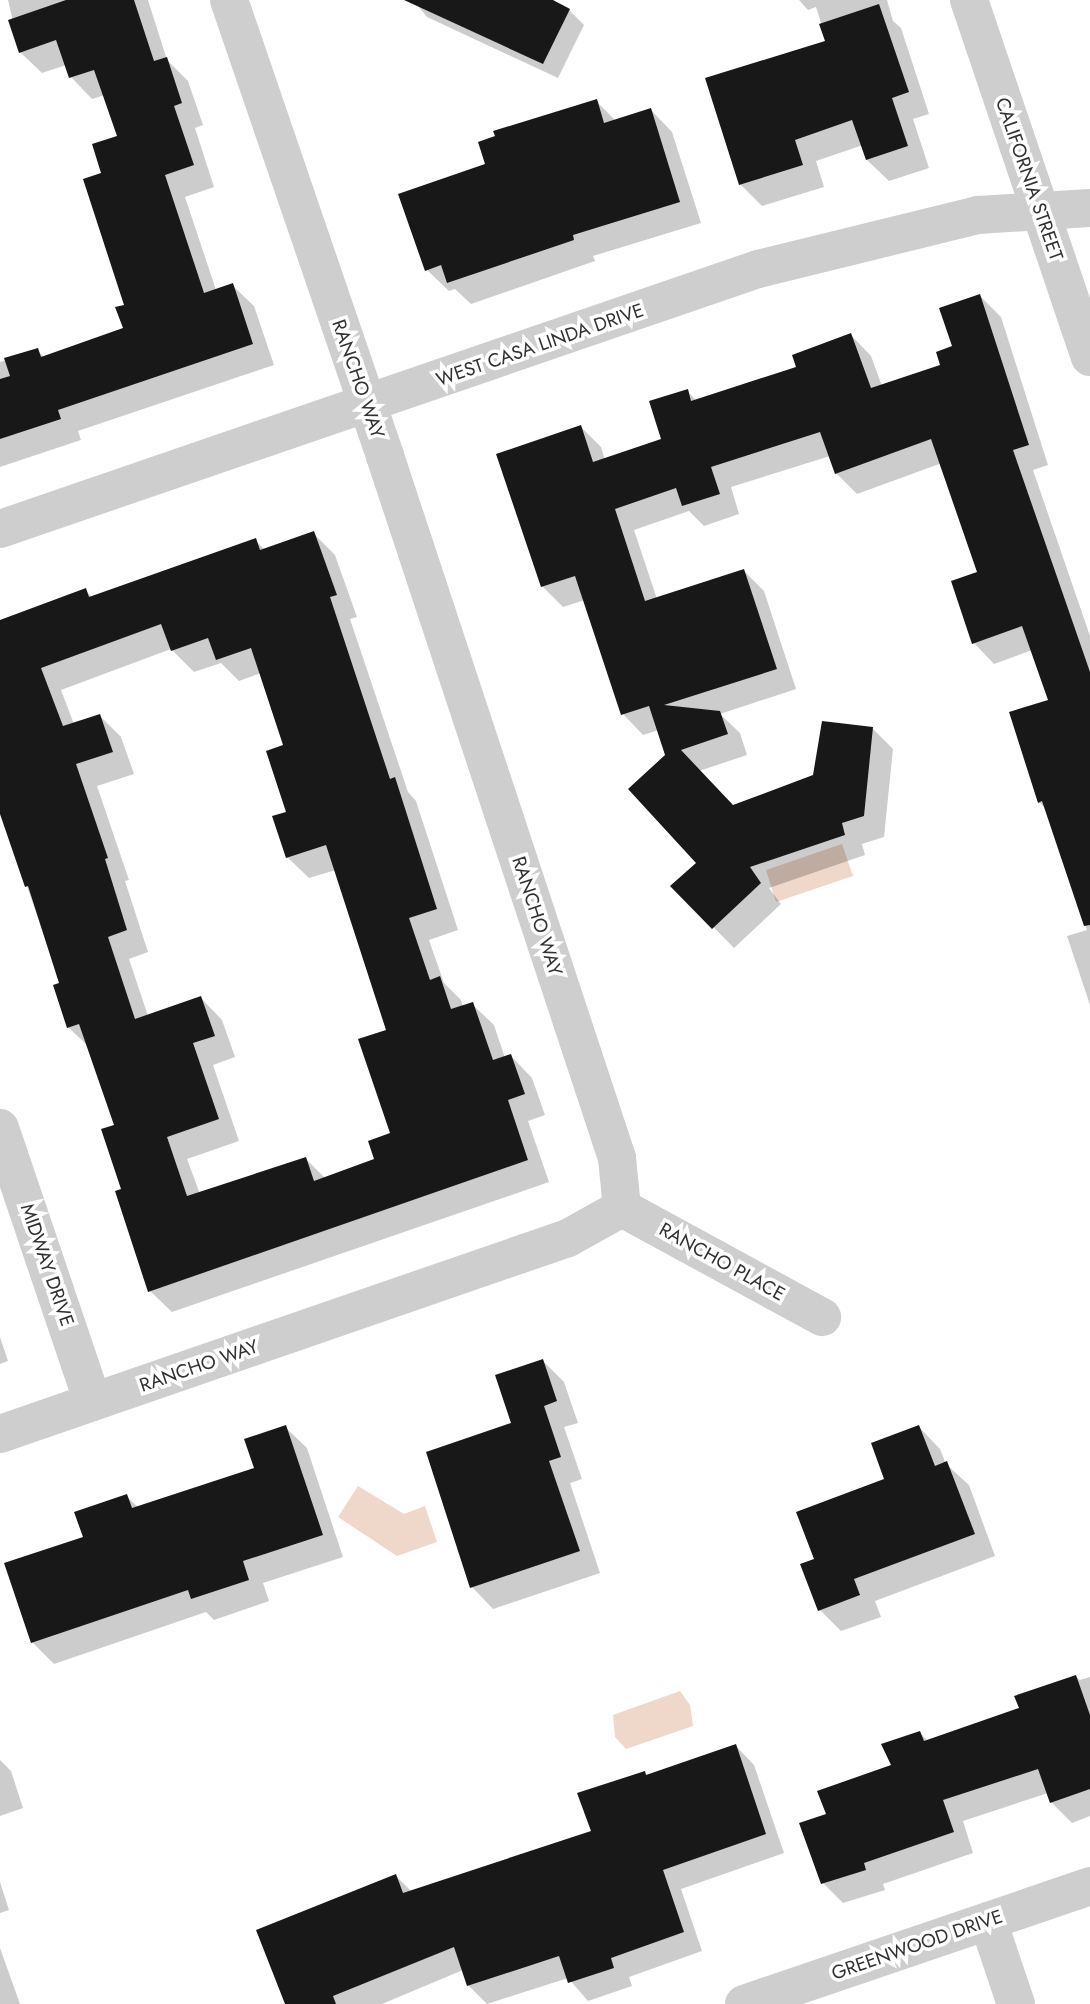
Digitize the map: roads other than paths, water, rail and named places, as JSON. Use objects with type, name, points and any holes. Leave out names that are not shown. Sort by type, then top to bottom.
[{"type":"street","name":"RANCHO WAY","points":[[0,1434],[568,1238],[622,1208],[617,1158],[385,456],[229,0]]},
{"type":"street","name":"CALIFORNIA STREET","points":[[969,0],[1090,357]]},
{"type":"street","name":"WEST CASA LINDA DRIVE","points":[[0,529],[366,406],[758,269],[978,215],[1090,208]]},
{"type":"street","name":"MIDWAY DRIVE","points":[[0,1128],[93,1402]]},
{"type":"street","name":"RANCHO PLACE","points":[[622,1208],[822,1317]]},
{"type":"street","name":"GREENWOOD DRIVE","points":[[744,2004],[1090,1886]]},
{"type":"street","points":[[988,1921],[1016,2004]]}]
